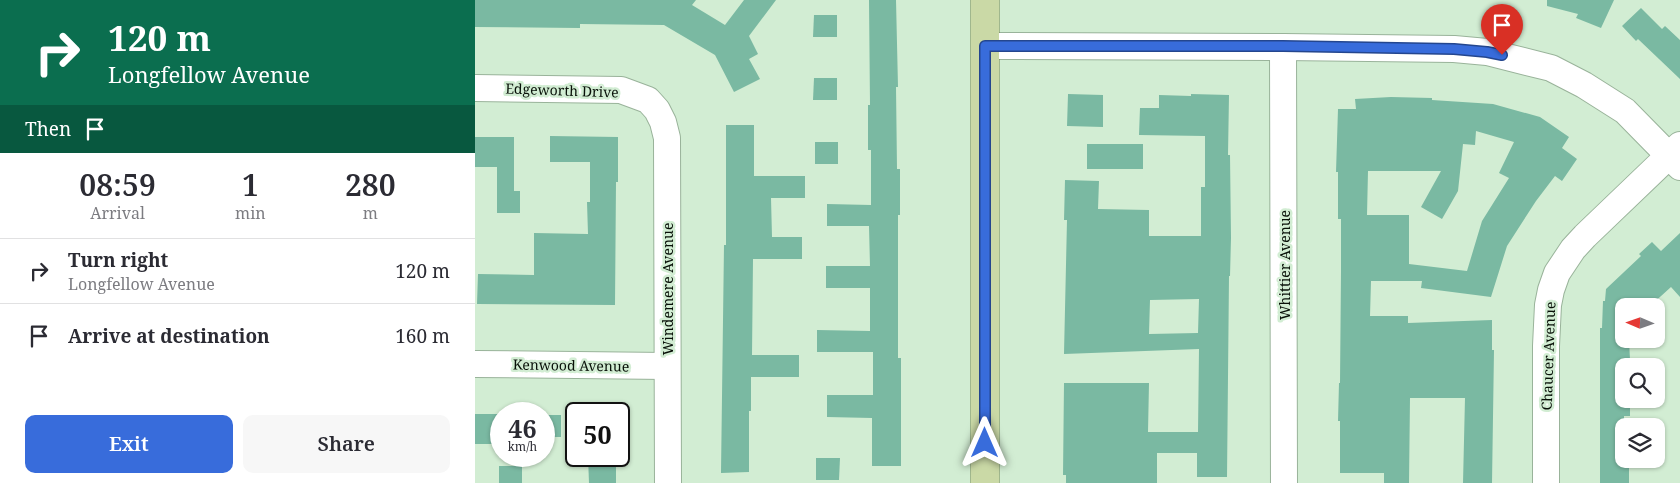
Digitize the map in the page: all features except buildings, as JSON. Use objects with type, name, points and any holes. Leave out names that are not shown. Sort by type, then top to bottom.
[{"type":"main road","points":[[985,0],[985,483]]},
{"type":"street","points":[[985,46],[1283,46],[1454,49],[1487,52],[1551,68],[1584,85],[1625,111],[1676,156]]},
{"type":"street","name":"Whittier Avenue","points":[[1283,46],[1284,483]]},
{"type":"street","name":"Edgeworth Drive","points":[[475,88],[609,89],[621,90],[648,100]]},
{"type":"street","name":"Windemere Avenue","points":[[648,100],[657,110],[667,138],[668,483]]},
{"type":"street","name":"Chaucer Avenue","points":[[1546,483],[1546,346],[1548,306],[1557,273],[1573,249],[1676,156]]},
{"type":"street","name":"Kenwood Avenue","points":[[475,364],[667,366]]},
{"type":"route","points":[[985,443],[985,46],[1283,46],[1454,49],[1502,55]]}]
